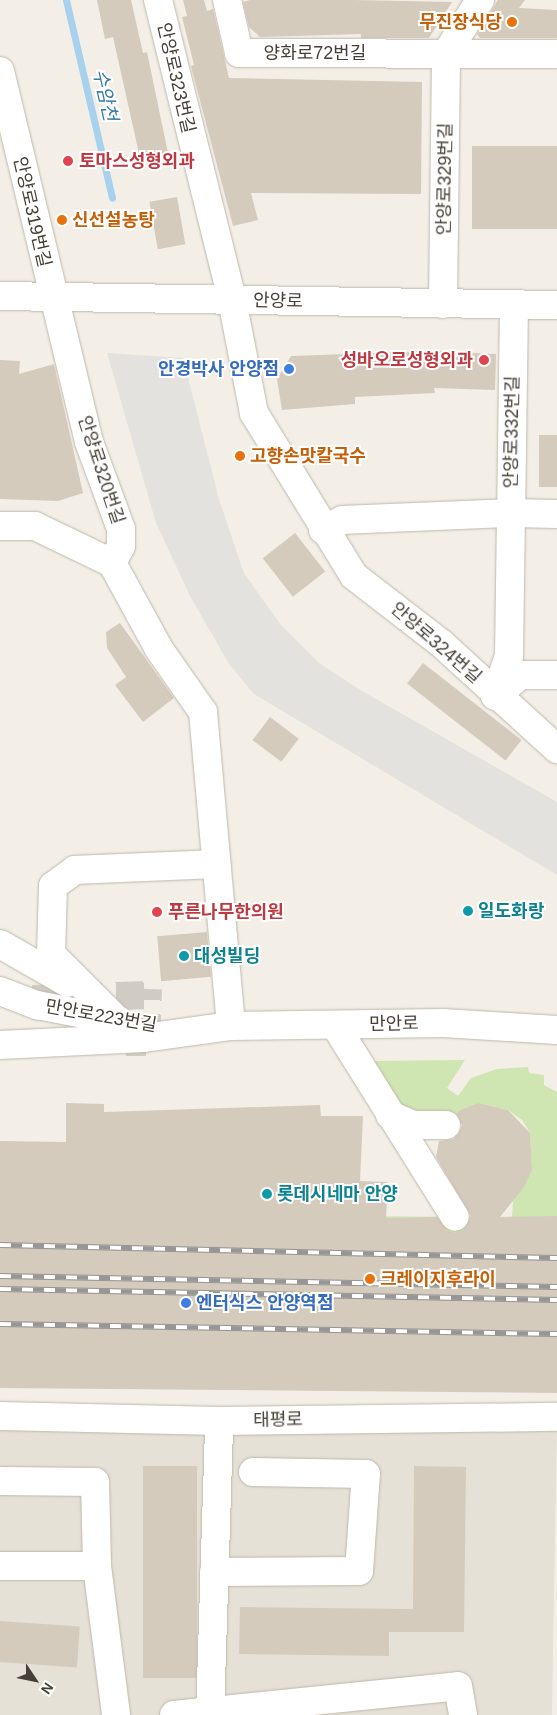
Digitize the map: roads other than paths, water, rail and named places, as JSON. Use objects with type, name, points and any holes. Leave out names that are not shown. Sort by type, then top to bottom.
[{"type":"street","name":"안양로323번길","points":[[158,0],[232,300]]},
{"type":"street","name":"양화로72번길","points":[[227,0],[239,53],[446,54]]},
{"type":"street","points":[[446,54],[480,0]]},
{"type":"street","points":[[446,54],[557,54]]},
{"type":"street","name":"안양로329번길","points":[[443,304],[446,54]]},
{"type":"street","name":"안양로319번길","points":[[0,71],[52,294]]},
{"type":"street","name":"안양로","points":[[0,296],[52,294],[232,300],[557,305]]},
{"type":"street","name":"안양로320번길","points":[[52,294],[89,442],[121,529],[121,546],[112,563]]},
{"type":"street","name":"안양로324번길","points":[[232,300],[254,413],[323,530],[354,576],[442,644],[496,696],[557,749]]},
{"type":"street","name":"안양로332번길","points":[[514,305],[511,513],[557,514]]},
{"type":"street","points":[[323,530],[343,520],[511,513],[509,656],[496,696]]},
{"type":"street","points":[[0,526],[35,526],[112,563],[159,649],[203,712],[231,1026]]},
{"type":"street","points":[[496,696],[520,675],[557,675]]},
{"type":"street","points":[[118,1021],[51,954],[53,886],[61,878],[75,870],[216,864]]},
{"type":"street","points":[[0,944],[91,996]]},
{"type":"street","name":"만안로223번길","points":[[0,990],[37,1005],[118,1021],[205,1032]]},
{"type":"street","name":"만안로","points":[[0,1045],[205,1032],[231,1026],[442,1024],[557,1030]]},
{"type":"street","points":[[334,1025],[455,1217]]},
{"type":"street","points":[[390,1115],[413,1125],[446,1125]]},
{"type":"street","name":"태평로","points":[[0,1416],[219,1421],[557,1417]]},
{"type":"street","points":[[210,1713],[219,1421]]},
{"type":"street","points":[[214,1572],[360,1571],[366,1474],[253,1472]]},
{"type":"street","points":[[0,1481],[95,1482],[97,1566],[116,1715]]},
{"type":"street","points":[[0,1566],[97,1566]]},
{"type":"street","points":[[174,1715],[335,1707],[458,1686],[462,1715]]},
{"type":"waterway","name":"수암천","points":[[66,0],[112,198]]},
{"type":"tunnel","points":[[126,1042],[146,1042],[148,989]]},
{"type":"tunnel","points":[[32,999],[148,995]]},
{"type":"railway","points":[[0,1245],[557,1258]]},
{"type":"railway","points":[[0,1276],[557,1287]]},
{"type":"railway","points":[[0,1289],[557,1300]]},
{"type":"railway","points":[[0,1324],[557,1334]]},
{"type":"place","name":"무진장식당","points":[[512,22]]},
{"type":"place","name":"토마스성형외과","points":[[68,161]]},
{"type":"place","name":"신선설농탕","points":[[62,220]]},
{"type":"place","name":"성바오로성형외과","points":[[484,360]]},
{"type":"place","name":"안경박사 안양점","points":[[289,369]]},
{"type":"place","name":"고향손맛칼국수","points":[[240,456]]},
{"type":"place","name":"일도화랑","points":[[468,911]]},
{"type":"place","name":"푸른나무한의원","points":[[157,912]]},
{"type":"place","name":"대성빌딩","points":[[184,956]]},
{"type":"place","name":"롯데시네마 안양","points":[[267,1194]]},
{"type":"place","name":"크레이지후라이","points":[[370,1279]]},
{"type":"place","name":"엔터식스 안양역점","points":[[186,1303]]}]
